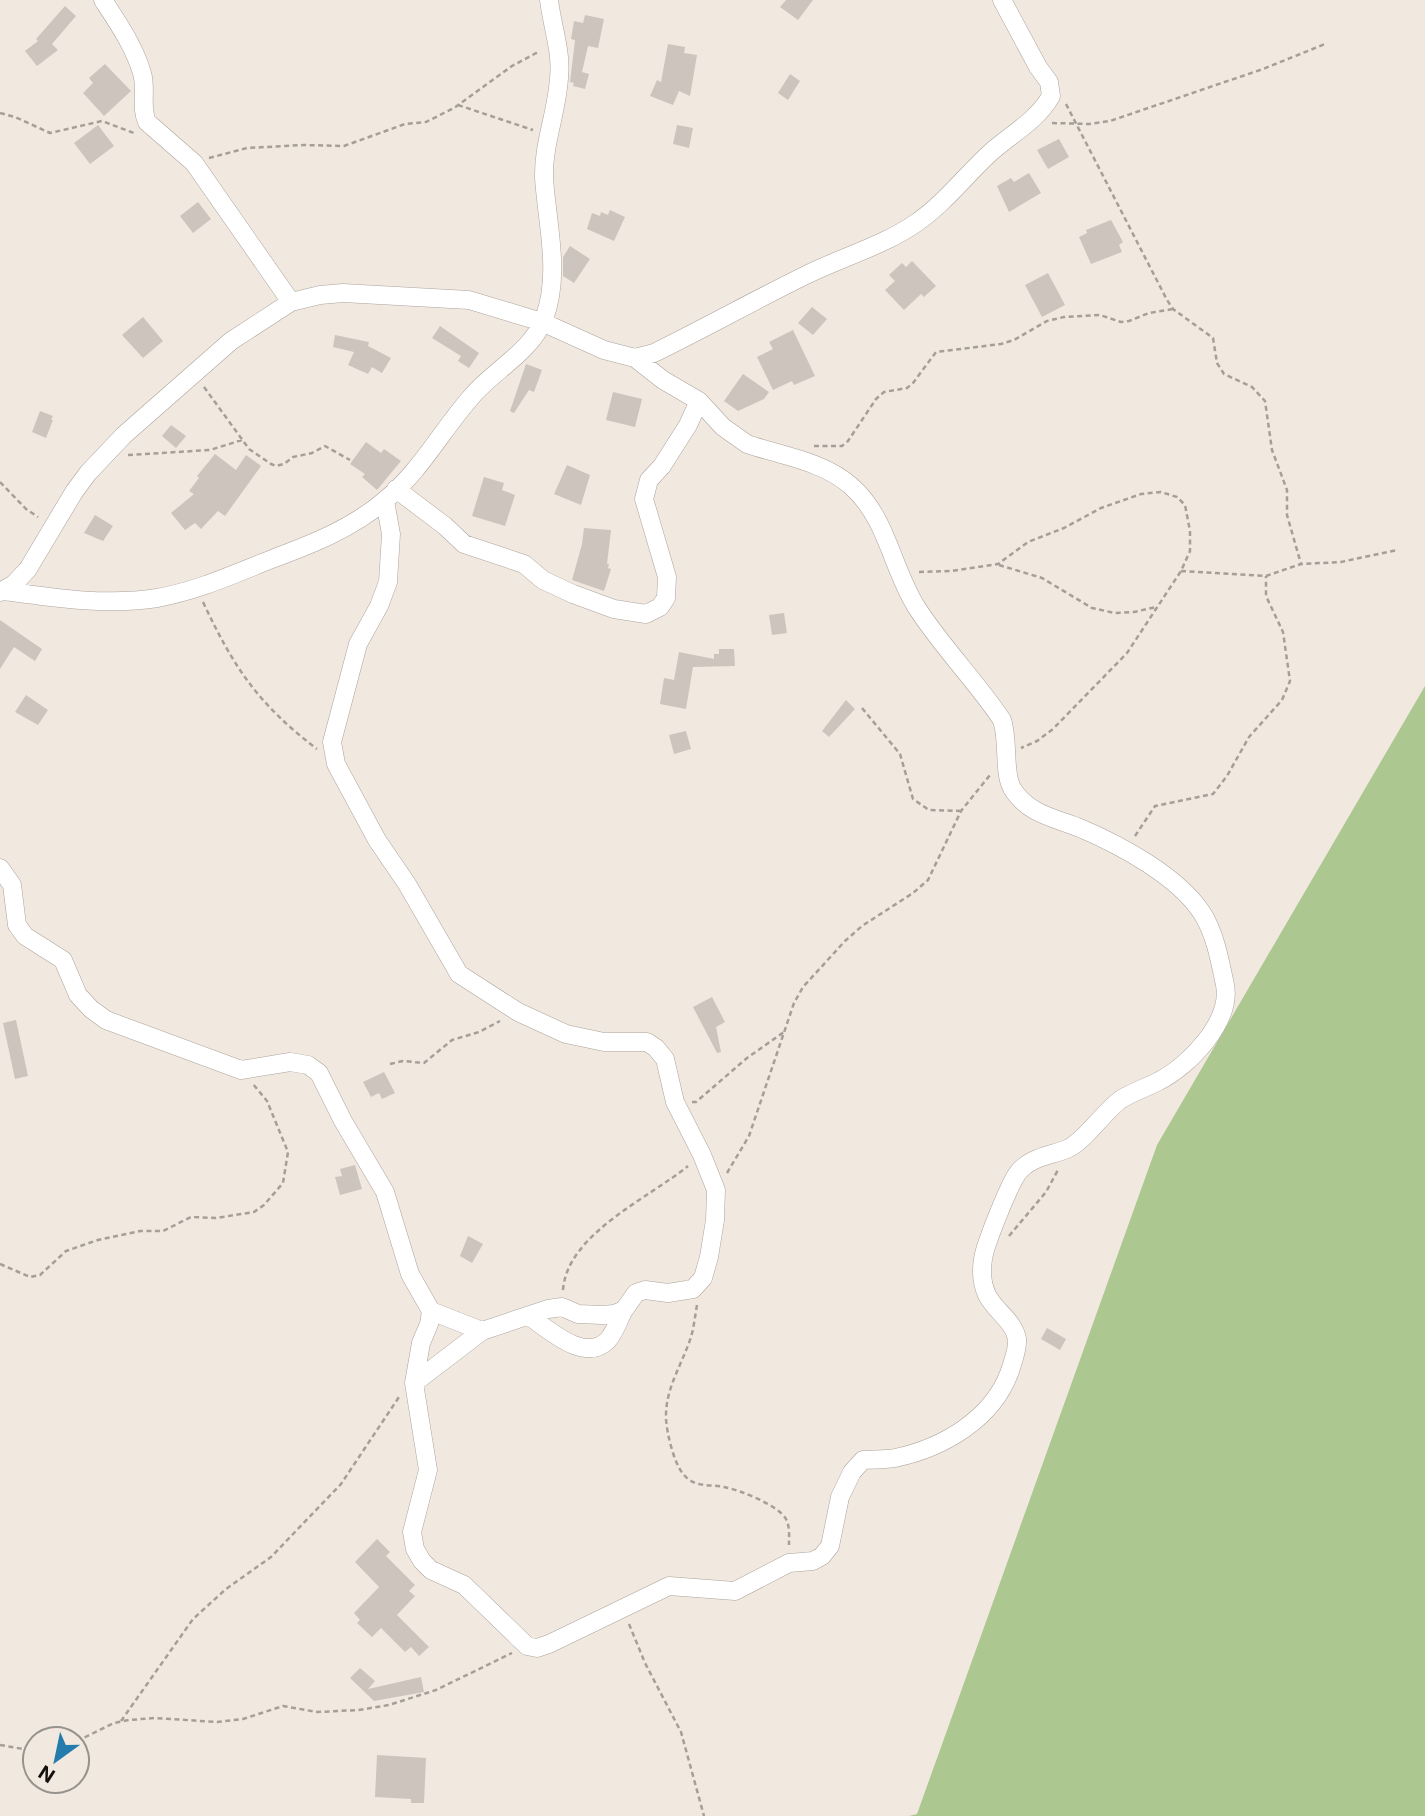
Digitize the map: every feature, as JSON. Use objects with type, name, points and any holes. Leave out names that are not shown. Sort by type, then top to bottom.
[{"type":"street","points":[[103,0],[127,37],[142,74],[145,90],[143,115],[147,122],[194,163],[291,302]]},
{"type":"street","points":[[2,592],[73,600],[158,598],[197,588],[318,542],[354,523],[391,495],[433,448],[473,394],[519,352],[542,323],[552,290],[544,176],[560,76],[549,0]]},
{"type":"street","points":[[635,358],[654,353],[807,275],[891,238],[915,224],[975,167],[1036,117],[1051,96],[1052,90],[1002,0]]},
{"type":"street","points":[[2,592],[27,569],[74,492],[103,456],[231,341],[291,302],[343,293],[469,300],[542,323],[604,350],[635,358],[663,380],[699,401],[723,427],[747,444],[825,469],[851,485],[872,510],[918,609],[1002,720],[1007,734],[1011,787],[1026,805],[1045,816],[1079,828],[1127,851],[1179,887],[1204,916],[1216,947],[1226,988],[1224,1007],[1205,1044],[1160,1081],[1122,1099],[1071,1147],[1038,1158],[1017,1174],[983,1259],[983,1283],[988,1297],[1014,1330],[1017,1342],[1005,1383],[996,1399],[952,1438],[937,1446],[894,1459],[863,1460],[852,1472],[840,1497],[830,1546],[822,1556],[813,1561],[789,1563],[735,1591],[669,1586],[549,1644],[537,1648],[527,1646],[464,1585],[431,1570],[415,1549],[412,1532],[428,1470],[415,1384],[421,1343],[431,1311]]},
{"type":"street","points":[[391,495],[445,526],[464,544],[524,564],[543,580],[573,594],[614,609],[646,614],[660,607],[666,598],[667,577],[644,499],[649,480],[662,466],[688,425],[699,401]]},
{"type":"street","points":[[391,495],[388,582],[379,606],[358,644],[332,742],[336,764],[377,840],[407,884],[459,974],[519,1012],[566,1034],[604,1042],[647,1042],[656,1048],[665,1059],[675,1102],[716,1190],[715,1220],[703,1278],[693,1289],[682,1293],[645,1290],[636,1293],[610,1337],[597,1346],[580,1347],[564,1342],[529,1316]]},
{"type":"street","points":[[0,868],[12,885],[17,925],[25,936],[63,960],[78,995],[106,1020],[241,1070],[290,1062],[307,1065],[319,1073],[385,1192],[410,1273],[431,1311],[482,1331]]},
{"type":"street","points":[[415,1384],[482,1331],[548,1309],[562,1307],[578,1314],[602,1315],[624,1310]]},
{"type":"path","points":[[1036,117],[1053,123],[1110,121],[1263,69],[1325,44]]},
{"type":"path","points":[[194,163],[247,148],[344,146],[405,124],[426,122],[457,105],[522,60],[557,46]]},
{"type":"path","points":[[457,105],[526,128],[550,129]]},
{"type":"path","points":[[0,113],[50,133],[102,121],[142,137]]},
{"type":"path","points":[[1077,124],[1173,309],[1213,338],[1217,363],[1224,374],[1252,387],[1265,401],[1272,450],[1287,490],[1287,515],[1301,564]]},
{"type":"path","points":[[810,446],[842,446],[876,398],[884,392],[906,388],[913,383],[936,352],[1001,344],[1014,340],[1047,321],[1064,317],[1100,315],[1121,322],[1173,309]]},
{"type":"path","points":[[194,373],[242,440],[257,456],[276,466],[325,446],[350,460]]},
{"type":"path","points":[[103,456],[211,450],[242,440]]},
{"type":"path","points":[[0,482],[26,509],[53,527]]},
{"type":"path","points":[[716,1190],[749,1136],[794,1003],[803,987],[824,962],[862,926],[928,880],[961,811],[1007,755],[1037,741],[1053,729],[1127,653],[1181,571],[1190,551],[1188,514],[1185,505],[1177,497],[1161,492],[1141,494],[1101,508],[1028,542],[998,564]]},
{"type":"path","points":[[1181,571],[1266,576],[1301,564],[1341,562],[1397,550]]},
{"type":"path","points":[[899,572],[951,571],[998,564],[1042,578],[1093,608],[1115,613],[1156,607]]},
{"type":"path","points":[[1127,851],[1155,806],[1213,794],[1227,776],[1249,737],[1282,700],[1290,681],[1289,660],[1283,632],[1266,596],[1266,576]]},
{"type":"path","points":[[197,588],[223,645],[255,693],[287,726],[336,764]]},
{"type":"path","points":[[862,708],[900,754],[913,799],[929,810],[961,811]]},
{"type":"path","points":[[390,1063],[424,1063],[452,1040],[479,1032],[519,1012]]},
{"type":"path","points":[[675,1102],[696,1102],[747,1058],[786,1030]]},
{"type":"path","points":[[0,1264],[30,1276],[40,1275],[66,1251],[98,1240],[140,1231],[163,1231],[191,1217],[215,1218],[254,1212],[264,1205],[283,1183],[288,1152],[267,1101],[241,1070]]},
{"type":"path","points":[[983,1259],[1003,1243],[1046,1192],[1071,1147]]},
{"type":"path","points":[[562,1307],[564,1275],[576,1254],[622,1212],[702,1155]]},
{"type":"path","points":[[703,1278],[690,1338],[675,1372],[669,1394],[666,1418],[670,1443],[683,1475],[696,1484],[725,1487],[772,1506],[785,1518],[789,1530],[789,1563]]},
{"type":"path","points":[[121,1721],[193,1619],[226,1589],[271,1557],[295,1533],[352,1471],[388,1409],[415,1384]]},
{"type":"path","points":[[624,1607],[645,1662],[681,1732],[704,1816]]},
{"type":"path","points":[[91,1735],[121,1721],[155,1718],[217,1722],[243,1719],[283,1706],[317,1712],[359,1710],[416,1698],[527,1646]]},
{"type":"path","points":[[0,1745],[21,1749]]},
{"type":"green space","points":[[1425,686],[1425,1816],[909,1816],[917,1814],[1157,1145]]},
{"type":"building","points":[[786,0],[813,0],[798,20],[780,7]]},
{"type":"building","points":[[65,6],[76,16],[52,44],[58,50],[37,66],[25,51],[38,41],[36,39]]},
{"type":"building","points":[[585,15],[604,19],[598,48],[588,46],[582,72],[589,74],[585,89],[573,86],[574,83],[570,82],[575,40],[571,39],[574,21],[583,23]]},
{"type":"building","points":[[668,44],[685,47],[684,53],[697,55],[690,96],[679,91],[673,105],[650,96],[657,80],[661,82]]},
{"type":"building","points":[[105,64],[131,91],[104,116],[83,93],[93,83],[89,78]]},
{"type":"building","points":[[790,74],[800,81],[788,100],[778,93]]},
{"type":"building","points":[[98,125],[114,146],[90,164],[74,143]]},
{"type":"building","points":[[677,125],[693,128],[689,148],[673,144]]},
{"type":"building","points":[[1059,139],[1069,157],[1048,169],[1037,150]]},
{"type":"building","points":[[1029,173],[1041,193],[1009,212],[997,186],[1011,178],[1014,182]]},
{"type":"building","points":[[198,202],[211,219],[193,233],[180,216]]},
{"type":"building","points":[[610,210],[625,217],[614,241],[587,229],[592,213],[600,216],[601,212],[608,215]]},
{"type":"building","points":[[1111,220],[1123,242],[1119,245],[1122,252],[1091,264],[1079,237],[1087,233],[1086,230]]},
{"type":"building","points":[[570,246],[590,259],[574,283],[563,276],[563,257]]},
{"type":"building","points":[[912,261],[936,286],[924,297],[921,294],[904,310],[885,290],[895,281],[889,275],[902,263],[906,267]]},
{"type":"building","points":[[1048,273],[1065,305],[1042,317],[1025,285]]},
{"type":"building","points":[[812,307],[827,319],[813,335],[798,323]]},
{"type":"building","points":[[143,317],[163,341],[143,358],[122,335]]},
{"type":"building","points":[[440,326],[479,353],[469,368],[458,361],[461,356],[432,338]]},
{"type":"building","points":[[793,330],[815,376],[794,385],[792,381],[773,390],[757,357],[773,349],[769,342]]},
{"type":"building","points":[[335,335],[369,342],[368,346],[391,358],[382,373],[372,367],[368,374],[348,365],[354,352],[333,347]]},
{"type":"building","points":[[526,364],[542,370],[534,392],[529,390],[514,413],[510,411]]},
{"type":"building","points":[[743,374],[769,392],[764,399],[738,411],[724,401]]},
{"type":"building","points":[[613,392],[642,399],[635,427],[606,420]]},
{"type":"building","points":[[40,411],[53,416],[46,438],[32,432]]},
{"type":"building","points":[[171,425],[186,436],[176,448],[162,436]]},
{"type":"building","points":[[366,442],[381,453],[384,449],[401,461],[377,490],[362,477],[365,474],[350,464]]},
{"type":"building","points":[[215,454],[236,470],[246,455],[261,466],[225,516],[218,511],[201,529],[195,523],[185,530],[171,513],[194,494],[189,491]]},
{"type":"building","points":[[567,465],[590,475],[581,505],[554,494]]},
{"type":"building","points":[[484,477],[504,483],[502,490],[515,495],[505,526],[472,516]]},
{"type":"building","points":[[95,515],[113,526],[103,541],[84,533]]},
{"type":"building","points":[[584,528],[611,530],[607,564],[611,569],[604,591],[572,580]]},
{"type":"building","points":[[784,613],[787,633],[772,635],[769,615]]},
{"type":"building","points":[[0,620],[42,649],[35,661],[14,647],[0,669]]},
{"type":"building","points":[[719,649],[734,649],[735,666],[693,667],[686,709],[660,704],[664,678],[674,680],[679,652],[714,659],[714,654],[719,654]]},
{"type":"building","points":[[26,695],[48,710],[38,725],[15,712]]},
{"type":"building","points":[[846,700],[855,709],[829,737],[822,731]]},
{"type":"building","points":[[686,731],[691,749],[674,754],[669,735]]},
{"type":"building","points":[[712,997],[725,1022],[716,1027],[721,1052],[717,1053],[693,1007]]},
{"type":"building","points":[[16,1020],[28,1076],[15,1079],[3,1023]]},
{"type":"building","points":[[384,1072],[395,1093],[382,1099],[379,1093],[371,1097],[363,1082]]},
{"type":"building","points":[[355,1165],[362,1189],[340,1195],[335,1177],[342,1176],[340,1169]]},
{"type":"building","points":[[468,1236],[483,1244],[472,1263],[460,1256]]},
{"type":"building","points":[[1047,1328],[1066,1339],[1060,1350],[1041,1339]]},
{"type":"building","points":[[377,1539],[390,1552],[386,1556],[415,1585],[409,1591],[415,1596],[397,1615],[429,1647],[419,1656],[411,1647],[405,1652],[381,1628],[372,1637],[357,1623],[360,1620],[354,1613],[379,1587],[355,1562]]},
{"type":"building","points":[[360,1668],[375,1681],[368,1689],[421,1677],[424,1692],[374,1701],[350,1678]]},
{"type":"building","points":[[377,1755],[426,1758],[424,1803],[411,1803],[411,1799],[375,1797]]}]
